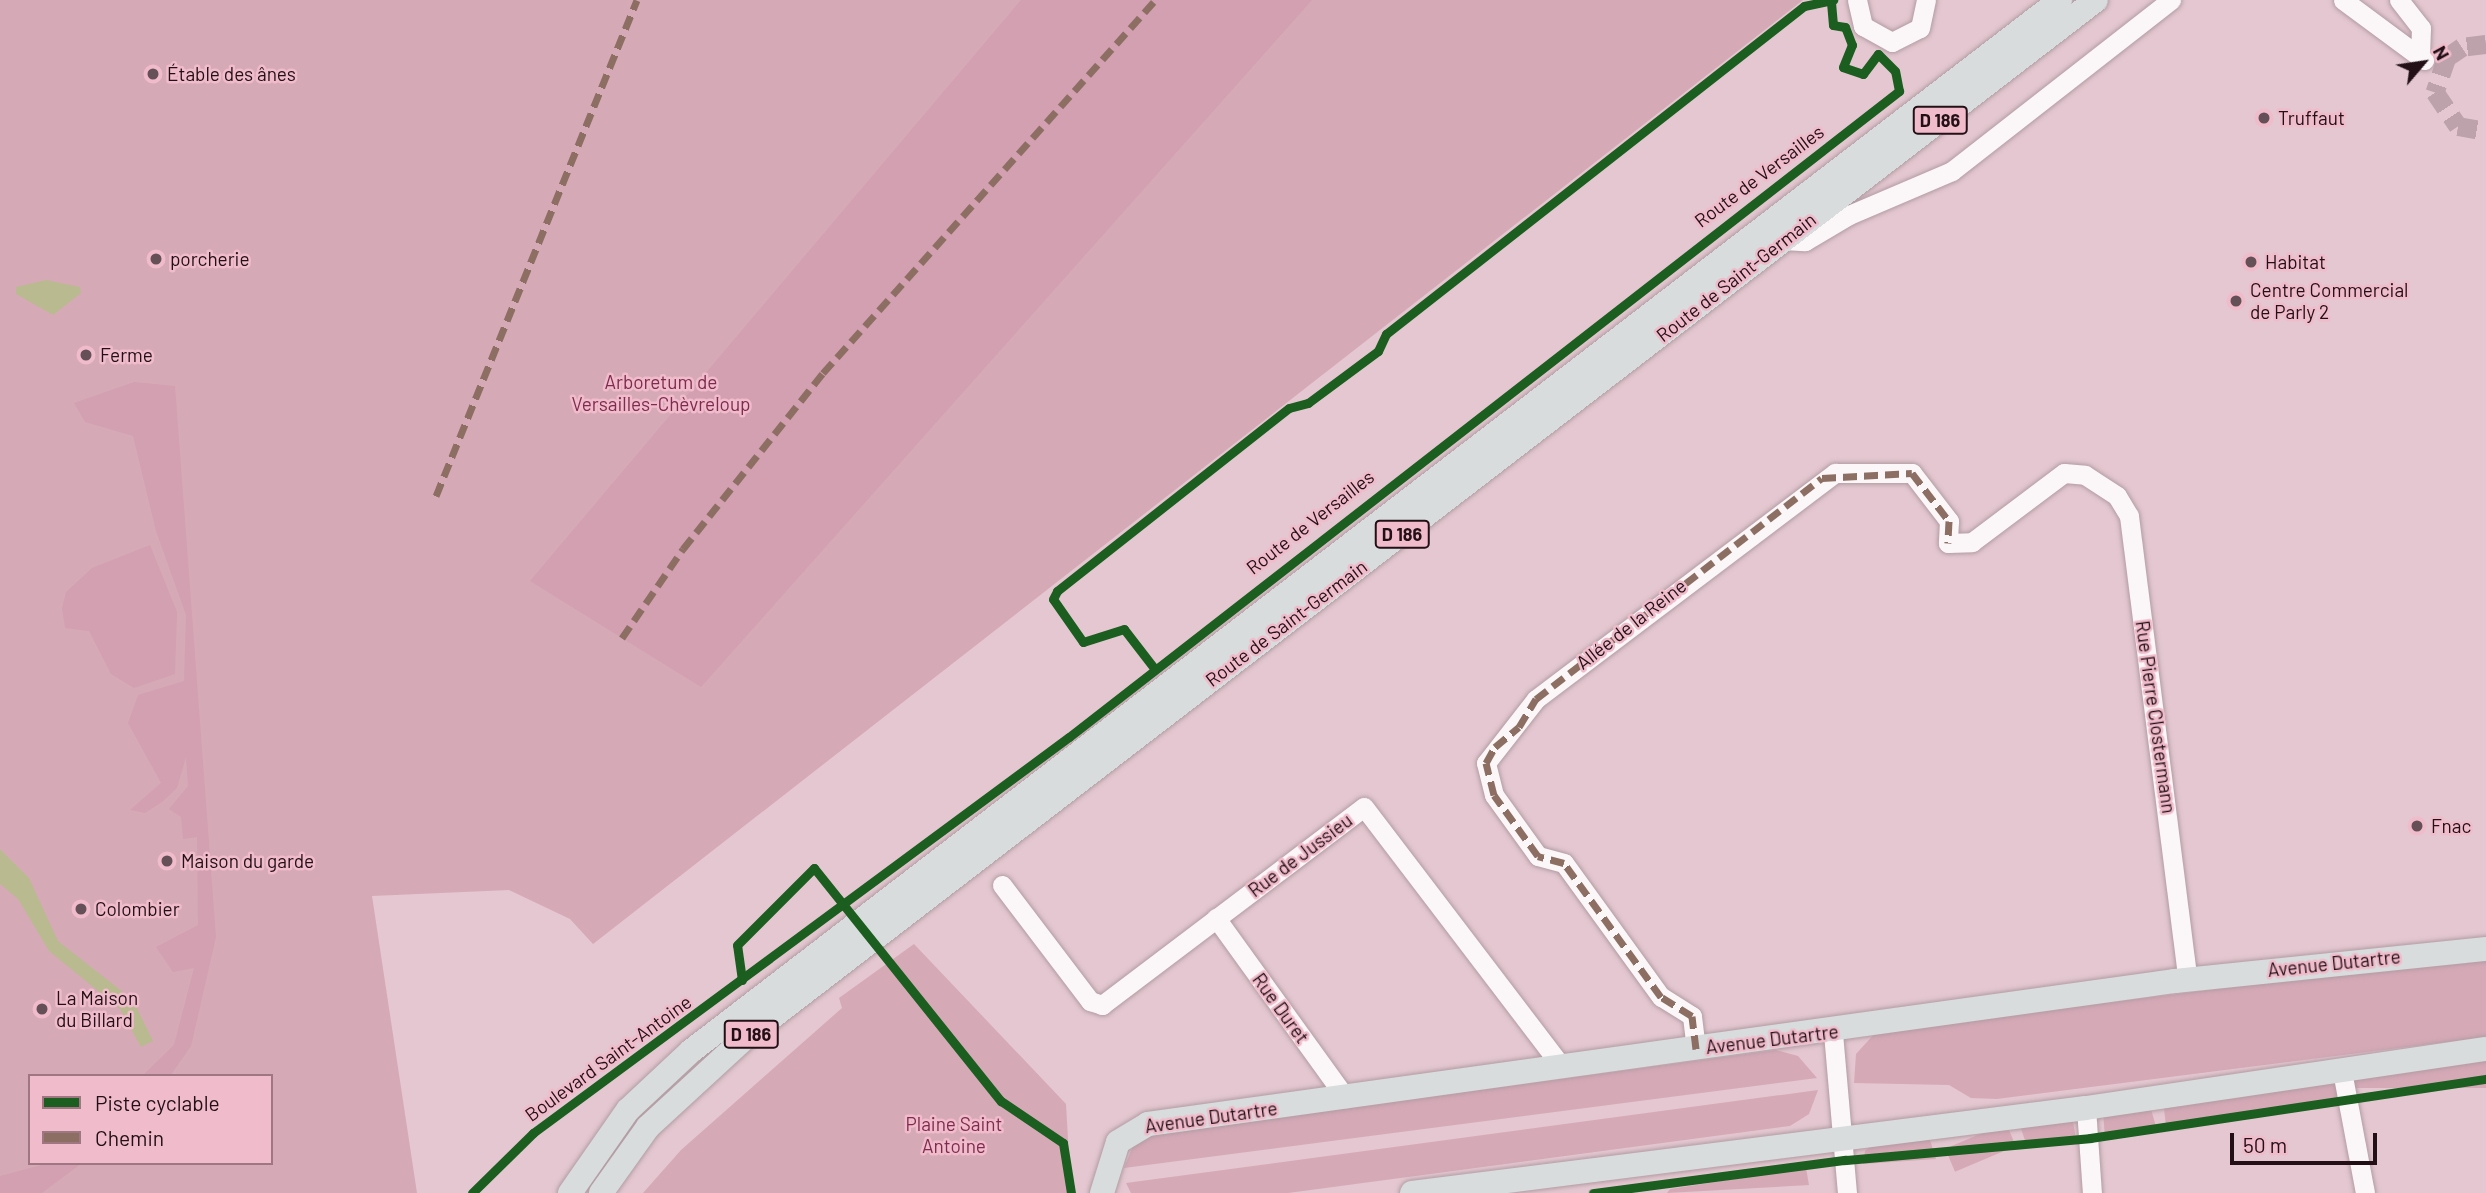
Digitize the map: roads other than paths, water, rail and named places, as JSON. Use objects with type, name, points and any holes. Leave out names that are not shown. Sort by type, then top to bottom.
[{"type":"main road","name":"Route de Saint-Germain","points":[[573,1188],[628,1110],[691,1051],[2060,0]]},
{"type":"main road","name":"Route de Saint-Germain","points":[[601,1193],[648,1127],[746,1037],[2096,0]]},
{"type":"main road","name":"Avenue Dutartre","points":[[1101,1193],[1118,1142],[1137,1128],[1562,1067],[1833,1033],[2188,979],[2486,949]]},
{"type":"main road","points":[[1412,1193],[2086,1108],[2486,1049]]},
{"type":"street","points":[[1857,0],[1863,26],[1892,42],[1920,28],[1926,0]]},
{"type":"street","points":[[1783,240],[1805,241],[1849,215],[1952,172],[2171,0]]},
{"type":"street","points":[[2343,0],[2422,58],[2421,28],[2399,0]]},
{"type":"street","name":"Allée de la Reine","points":[[1696,1049],[1692,1016],[1661,997],[1564,863],[1538,856],[1494,795],[1486,763],[1495,747],[1520,727],[1536,699],[1822,478],[1912,474],[1949,521],[1948,543],[1972,542],[2064,473],[2085,475]]},
{"type":"street","name":"Rue Pierre Clostermann","points":[[2085,475],[2117,496],[2129,516],[2188,979]]},
{"type":"street","name":"Rue de Jussieu","points":[[1002,885],[1090,1001],[1102,1006],[1364,807],[1562,1067]]},
{"type":"street","name":"Rue Duret","points":[[1216,918],[1346,1098]]},
{"type":"street","points":[[1833,1033],[1847,1193]]},
{"type":"street","points":[[2342,1071],[2365,1193]]},
{"type":"street","points":[[2086,1108],[2092,1193]]},
{"type":"tunnel","points":[[2486,44],[2462,47],[2447,57],[2435,92],[2458,126],[2486,131]]},
{"type":"place","name":"Étable des ânes","points":[[153,74]]},
{"type":"place","name":"Truffaut","points":[[2264,118]]},
{"type":"place","name":"porcherie","points":[[156,259]]},
{"type":"place","name":"Habitat","points":[[2251,262]]},
{"type":"place","name":"Centre Commercial de Parly 2","points":[[2236,301]]},
{"type":"place","name":"Ferme","points":[[86,355]]},
{"type":"place","name":"Fnac","points":[[2417,826]]},
{"type":"place","name":"Maison du garde","points":[[167,861]]},
{"type":"place","name":"Colombier","points":[[81,909]]},
{"type":"place","name":"La Maison du Billard","points":[[42,1009]]},
{"type":"park label","name":"Arboretum de Versailles-Chèvreloup","points":[[661,393]]},
{"type":"park label","name":"Plaine Saint Antoine","points":[[954,1135]]}]
